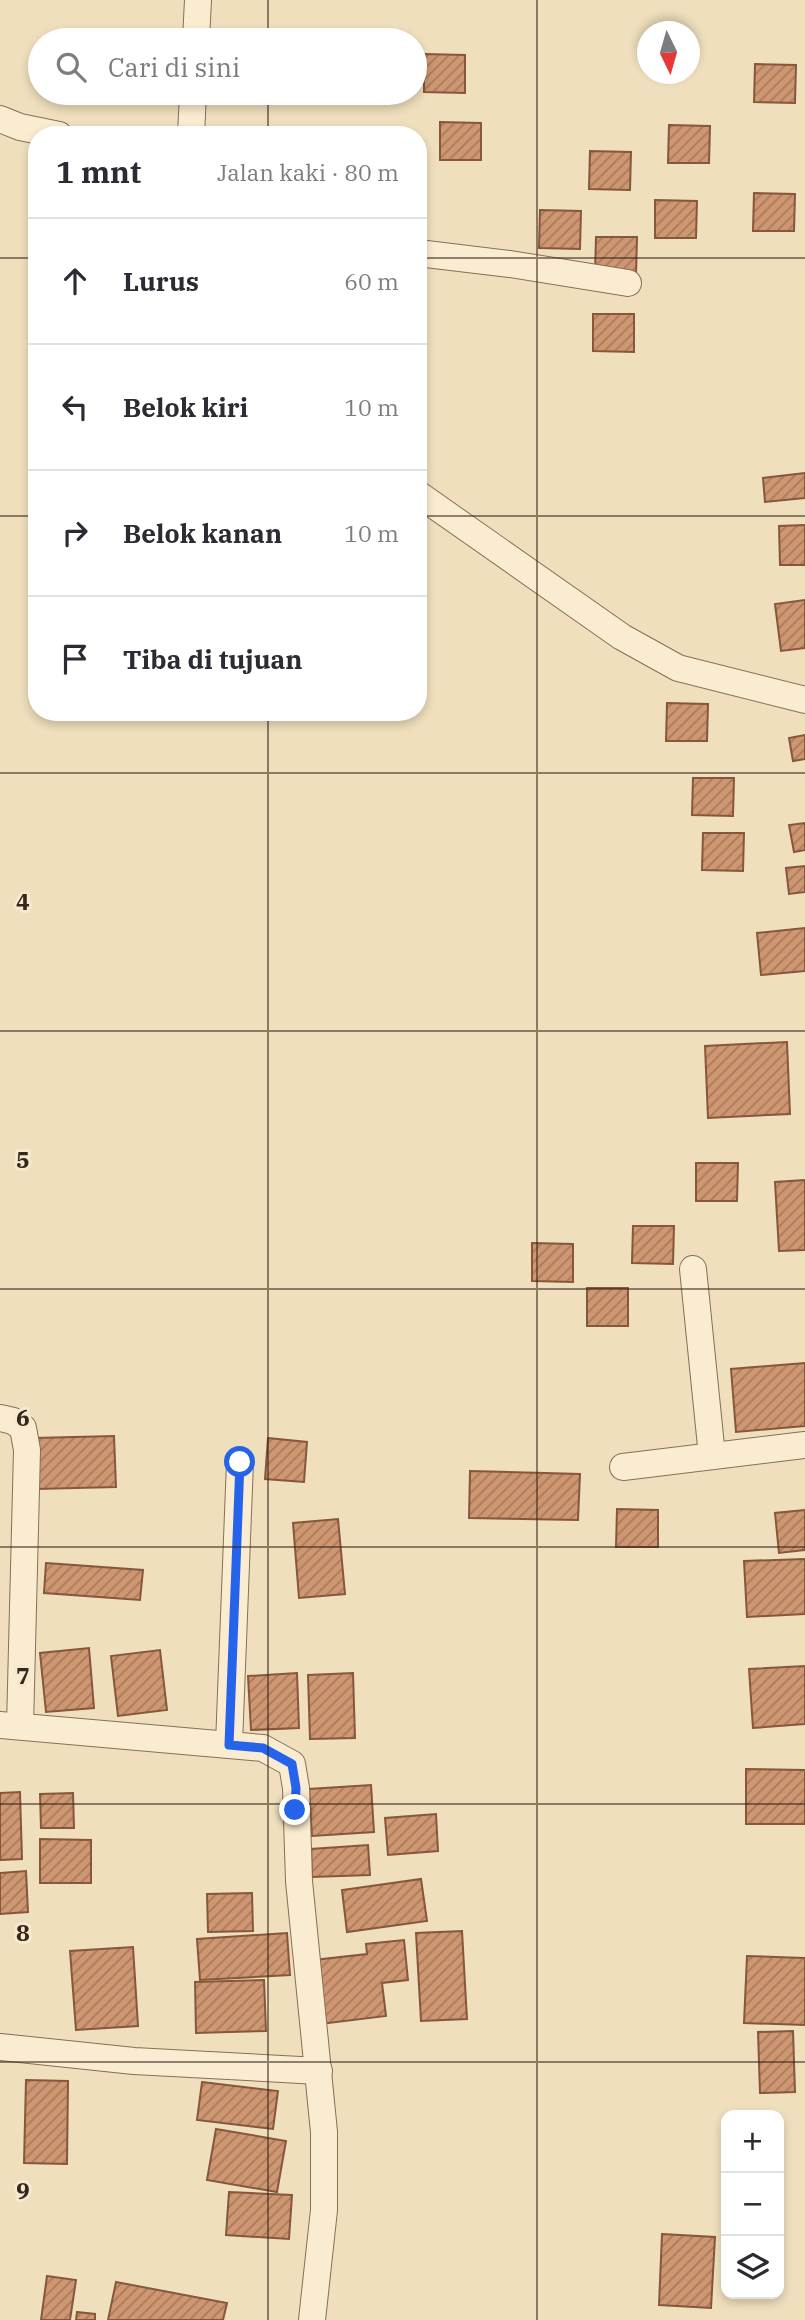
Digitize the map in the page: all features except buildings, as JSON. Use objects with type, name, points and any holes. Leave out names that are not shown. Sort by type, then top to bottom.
[{"type":"street","points":[[197,28],[198,0]]},
{"type":"street","points":[[191,126],[192,105]]},
{"type":"street","points":[[0,119],[28,129]]},
{"type":"street","points":[[427,254],[628,283]]},
{"type":"street","points":[[427,500],[622,637],[678,668],[805,700]]},
{"type":"street","points":[[693,1269],[712,1456]]},
{"type":"street","points":[[0,1418],[13,1421],[23,1428],[27,1450],[10,1726],[263,1748],[292,1764],[299,1881],[324,2132],[324,2210],[312,2320]]},
{"type":"street","points":[[623,1467],[805,1446]]},
{"type":"street","points":[[229,1745],[240,1462]]},
{"type":"street","points":[[0,2047],[134,2061],[319,2071]]},
{"type":"route","points":[[240,1462],[229,1745],[263,1748],[292,1764],[296,1788],[295,1810]]}]
